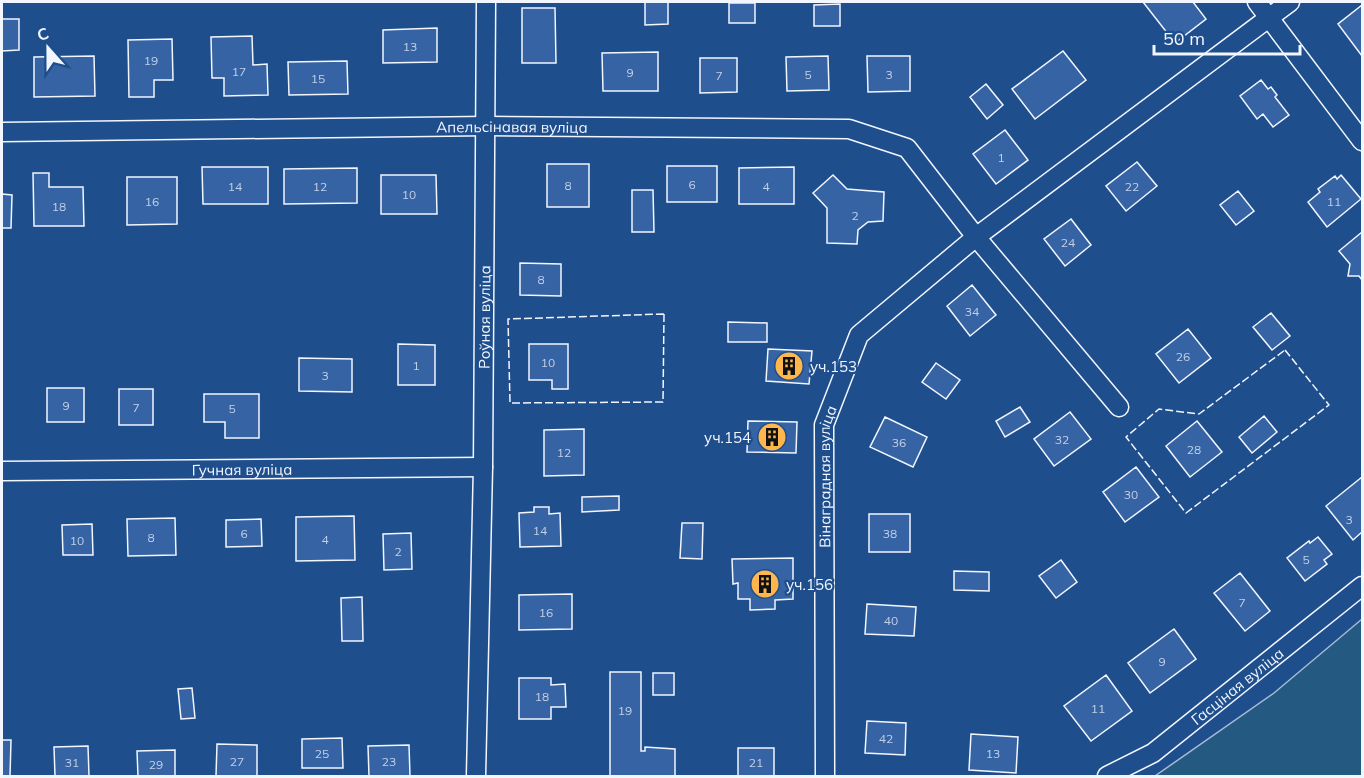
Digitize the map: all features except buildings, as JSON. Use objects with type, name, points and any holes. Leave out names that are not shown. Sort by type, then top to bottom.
[{"type":"street","name":"Роўная вуліца","points":[[476,777],[483,467],[486,2]]},
{"type":"street","points":[[1257,2],[1362,141]]},
{"type":"street","name":"Вінаградная вуліца","points":[[825,777],[824,425],[859,335],[976,237],[1290,2]]},
{"type":"street","name":"Апельсінавая вуліца","points":[[2,132],[487,126],[849,129],[907,148],[976,237]]},
{"type":"street","points":[[976,237],[1119,406]]},
{"type":"street","name":"Гучная вуліца","points":[[2,471],[483,467]]},
{"type":"street","name":"Гасціная вуліца","points":[[1107,777],[1153,753],[1362,586]]},
{"type":"shaded area","points":[[1362,619],[1362,776],[1155,776],[1274,693]]},
{"type":"fence","points":[[664,314],[663,402],[510,403],[508,319],[664,314]]},
{"type":"fence","points":[[1285,350],[1329,405],[1186,513],[1126,437],[1159,409],[1199,414],[1285,350]]},
{"type":"place","name":"уч.153","points":[[789,366]]},
{"type":"place","name":"уч.154","points":[[772,437]]},
{"type":"place","name":"уч.156","points":[[765,584]]}]
